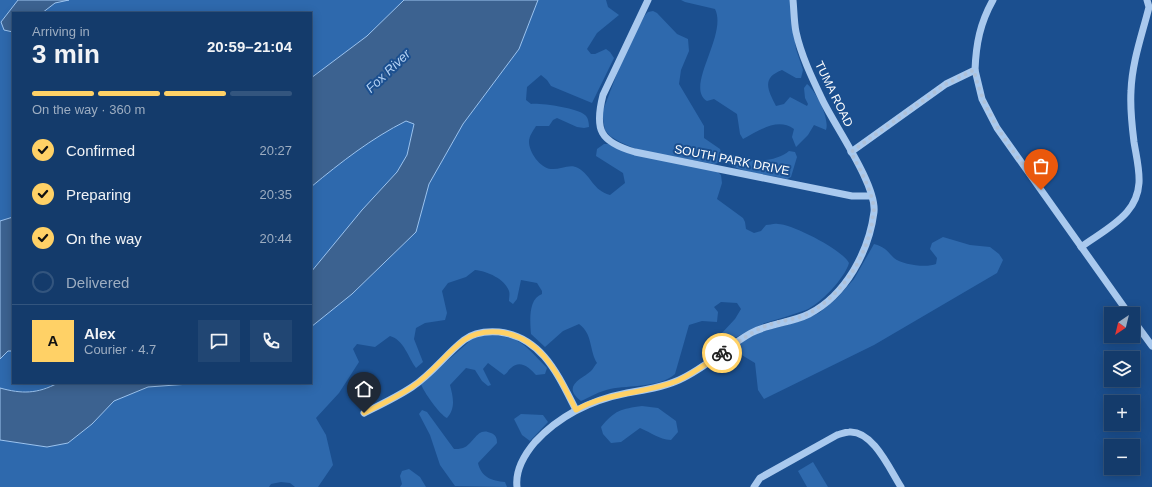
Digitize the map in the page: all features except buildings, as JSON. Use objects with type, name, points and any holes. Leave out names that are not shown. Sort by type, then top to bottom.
[{"type":"street","name":"SOUTH PARK DRIVE","points":[[648,0],[603,95],[599,111],[600,125],[602,133],[609,140],[636,152],[852,196],[871,196]]},
{"type":"street","name":"TUMA ROAD","points":[[517,487],[516,479],[524,454],[548,428],[576,410],[604,398],[678,381],[692,374],[750,334],[768,325],[809,314],[829,299],[848,279],[862,256],[870,230],[874,209],[869,187],[823,101],[808,68],[796,32],[793,0]]},
{"type":"street","points":[[993,0],[983,17],[976,44],[974,70],[982,100],[997,128],[1124,307]]},
{"type":"street","points":[[1081,246],[1116,223],[1128,212],[1140,186],[1140,170],[1134,142],[1131,90],[1134,62],[1149,7],[1148,0]]},
{"type":"street","points":[[851,152],[946,84],[974,70]]},
{"type":"street","points":[[1140,330],[1152,346]]},
{"type":"street","points":[[364,413],[412,387],[436,369],[464,340],[482,332],[514,334],[533,345],[547,359],[576,410]]},
{"type":"street","points":[[754,487],[760,478],[837,435],[850,431],[864,435],[874,444],[902,487]]},
{"type":"shaded area","points":[[0,0],[404,0],[367,36],[312,77],[312,12],[12,12],[12,217],[0,221]]},
{"type":"shaded area","points":[[538,0],[606,0],[608,7],[619,15],[597,33],[587,49],[591,54],[595,54],[606,49],[614,58],[592,103],[551,86],[541,75],[527,87],[526,100],[531,104],[550,105],[575,110],[585,115],[589,122],[589,127],[584,128],[577,127],[557,118],[553,120],[549,126],[536,126],[530,136],[529,146],[539,163],[551,169],[568,166],[578,168],[583,171],[599,190],[610,195],[625,183],[623,173],[596,156],[597,149],[604,144],[718,172],[721,175],[722,183],[717,199],[743,218],[746,229],[754,233],[761,231],[766,225],[775,224],[785,225],[805,233],[828,245],[845,258],[849,263],[843,276],[825,296],[812,307],[765,323],[729,341],[723,340],[721,334],[735,319],[741,309],[737,303],[721,302],[714,307],[718,312],[717,322],[702,321],[689,325],[675,374],[661,382],[606,390],[581,401],[575,396],[573,387],[575,383],[591,371],[597,363],[587,332],[579,324],[563,331],[545,347],[531,334],[530,317],[532,305],[537,297],[542,294],[542,291],[537,283],[521,280],[517,299],[513,304],[509,301],[509,291],[507,287],[500,279],[485,272],[475,270],[466,277],[448,283],[442,291],[447,313],[445,320],[425,323],[416,328],[414,339],[423,362],[416,368],[399,341],[390,336],[375,347],[357,344],[353,349],[359,362],[339,393],[316,418],[326,435],[333,465],[318,487],[295,487],[290,483],[281,482],[271,484],[269,487],[0,487],[0,440],[47,447],[68,443],[92,424],[114,401],[148,387],[189,384],[312,384],[312,326],[352,294],[416,232],[429,184],[463,124],[519,49]]},
{"type":"shaded area","points":[[681,0],[790,0],[796,49],[803,70],[801,78],[796,78],[782,70],[775,73],[769,81],[769,90],[776,106],[784,104],[790,97],[807,106],[808,104],[805,98],[804,88],[807,84],[818,99],[824,112],[827,125],[826,130],[814,125],[808,135],[796,147],[792,137],[794,129],[781,124],[768,126],[743,139],[740,134],[737,114],[714,99],[707,101],[701,94],[700,84],[716,32],[717,20],[715,9]]},
{"type":"shaded area","points":[[653,11],[657,13],[677,34],[688,39],[689,51],[681,70],[679,84],[704,126],[704,138],[720,149],[722,156],[718,163],[714,164],[638,150],[610,136],[605,130],[602,113],[624,55],[645,15],[648,12]]},
{"type":"shaded area","points":[[406,121],[414,123],[407,155],[397,172],[362,210],[312,271],[312,186],[357,151]]},
{"type":"shaded area","points":[[789,151],[795,152],[797,157],[791,177],[787,179],[736,168],[726,161],[729,155],[760,161],[776,158]]},
{"type":"shaded area","points":[[943,237],[970,245],[990,247],[999,254],[1003,260],[997,273],[874,345],[764,399],[758,390],[755,363],[735,351],[736,346],[757,333],[801,321],[819,313],[837,298],[854,279],[874,244],[883,248],[898,260],[908,264],[927,266],[936,264],[937,258],[930,249],[932,243]]},
{"type":"shaded area","points":[[483,335],[505,337],[520,342],[526,346],[547,368],[545,374],[536,375],[528,367],[518,364],[514,365],[504,375],[488,363],[483,369],[491,385],[488,386],[482,381],[475,370],[466,368],[450,385],[453,406],[447,418],[432,402],[421,384],[472,339]]},
{"type":"shaded area","points":[[8,351],[12,351],[12,384],[56,384],[29,392],[0,388],[0,359]]},
{"type":"shaded area","points":[[642,406],[658,408],[676,421],[678,432],[671,440],[659,437],[640,428],[621,442],[611,443],[603,434],[601,427],[610,417],[619,411]]},
{"type":"shaded area","points":[[422,410],[427,412],[454,449],[467,446],[482,432],[486,431],[494,435],[497,443],[478,463],[479,468],[484,475],[496,481],[505,482],[507,487],[455,486],[440,465],[430,435],[419,414]]},
{"type":"shaded area","points":[[521,414],[543,415],[548,422],[530,441],[522,435],[514,419]]},
{"type":"shaded area","points":[[813,462],[828,487],[807,487],[798,471]]},
{"type":"shaded area","points":[[409,469],[420,477],[426,487],[400,487],[402,484],[400,476],[402,471]]},
{"type":"water","points":[[18,0],[69,0],[55,3],[43,12],[12,12],[12,32],[4,30],[1,22]]},
{"type":"water","name":"Fox River","points":[[404,0],[538,0],[519,49],[463,124],[429,184],[416,232],[352,294],[312,326],[312,271],[362,210],[397,172],[407,155],[414,124],[406,121],[381,135],[345,160],[312,186],[312,77],[367,36]]},
{"type":"water","points":[[12,217],[12,351],[8,351],[0,359],[0,221]]},
{"type":"water","points":[[56,384],[189,384],[148,387],[114,401],[92,424],[68,443],[47,447],[0,440],[0,388],[29,392]]},
{"type":"way so far","points":[[722,353],[750,334],[768,325],[809,314],[829,299],[848,279],[862,256],[870,230],[874,209],[869,187],[851,152],[946,84],[974,70],[984,105],[997,128],[1041,190]]},
{"type":"route","points":[[364,413],[412,387],[436,369],[464,340],[472,335],[482,332],[514,334],[533,345],[547,359],[576,410],[604,398],[678,381],[692,374],[722,353]]}]
